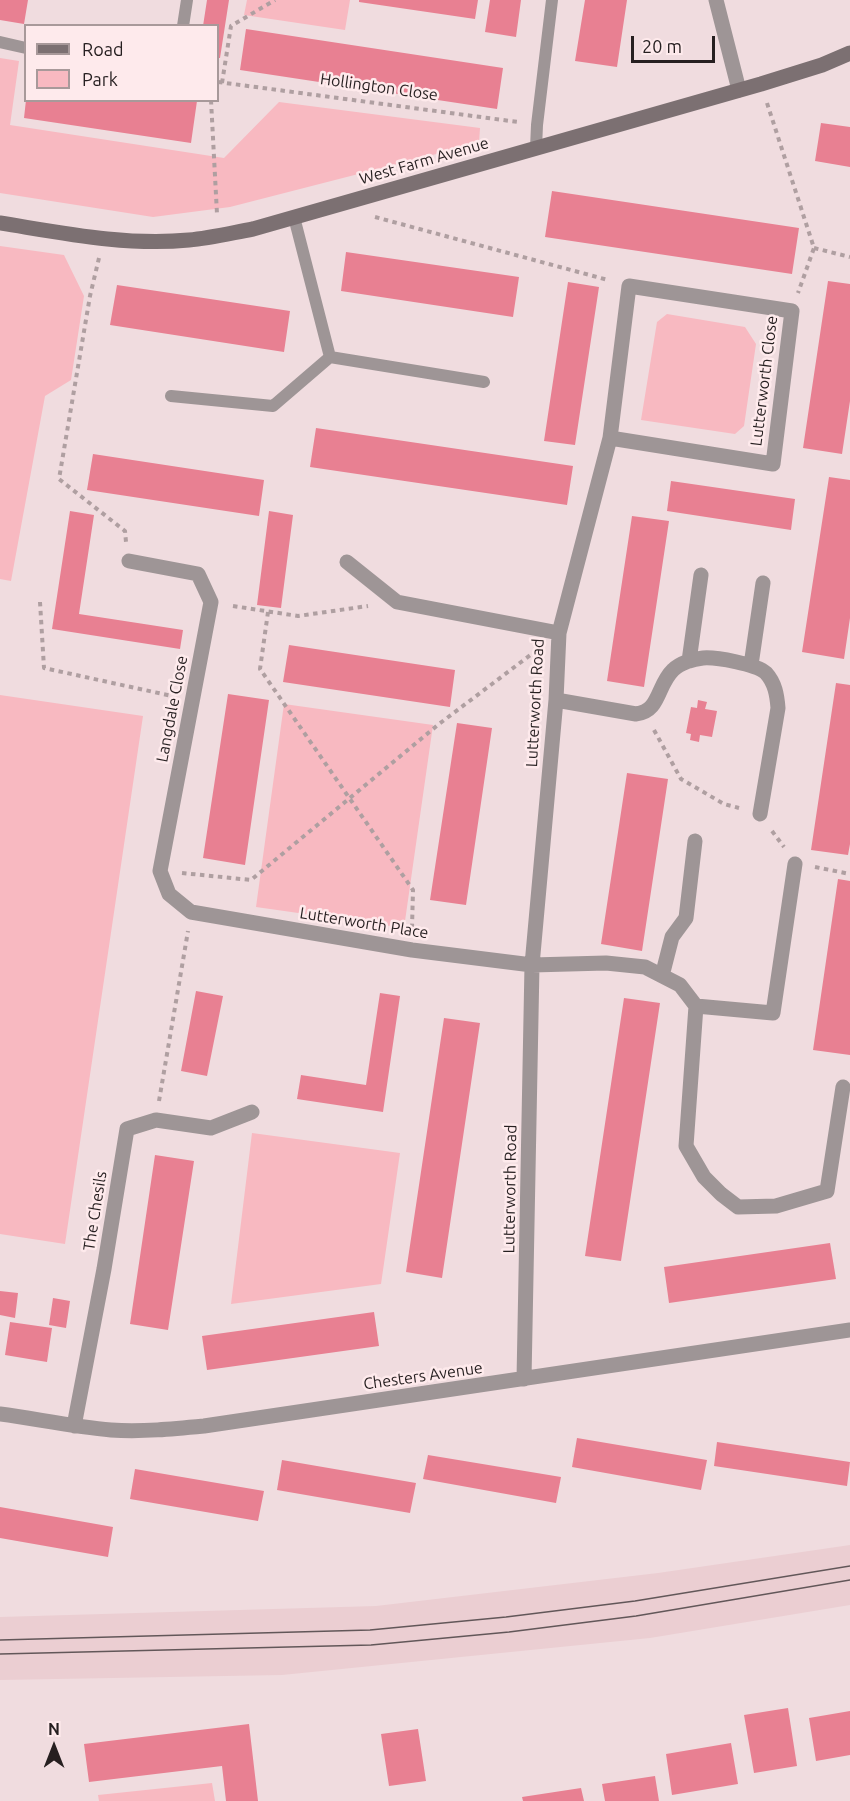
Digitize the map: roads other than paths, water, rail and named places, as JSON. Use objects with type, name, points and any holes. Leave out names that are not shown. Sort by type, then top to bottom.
[{"type":"street","points":[[716,0],[739,90]]},
{"type":"street","name":"West Farm Avenue","points":[[0,223],[104,240],[159,242],[218,236],[252,229],[761,84],[822,65],[850,53]]},
{"type":"street","name":"Lutterworth Close","points":[[629,286],[792,310],[773,464],[610,438],[629,286]]},
{"type":"street","points":[[559,633],[610,438]]},
{"type":"street","name":"Langdale Close","points":[[129,561],[198,573],[211,603],[160,871],[169,894],[191,912]]},
{"type":"street","name":"Lutterworth Road","points":[[347,562],[397,602],[559,633],[556,700],[532,964],[524,1379]]},
{"type":"street","points":[[689,661],[701,575]]},
{"type":"street","points":[[751,665],[763,583]]},
{"type":"street","points":[[556,700],[636,714],[644,713],[652,707],[665,680],[674,669],[689,661],[704,658],[751,665],[765,672],[777,694],[778,708],[760,814]]},
{"type":"street","points":[[662,976],[672,938],[686,918],[695,841]]},
{"type":"street","points":[[696,1006],[773,1013],[795,864]]},
{"type":"street","name":"Lutterworth Place","points":[[191,912],[412,950],[532,964]]},
{"type":"street","points":[[532,964],[606,963],[645,967],[680,985],[696,1006],[686,1146],[704,1177],[738,1208],[776,1206],[827,1191],[843,1087]]},
{"type":"street","name":"The Chesils","points":[[74,1426],[104,1269],[127,1130],[156,1120],[211,1128],[252,1112]]},
{"type":"street","name":"Chesters Avenue","points":[[0,1413],[74,1426],[113,1430],[204,1426],[850,1330]]},
{"type":"lane","points":[[183,24],[187,0]]},
{"type":"lane","points":[[536,148],[552,0]]},
{"type":"lane","points":[[0,42],[24,48]]},
{"type":"lane","points":[[294,217],[330,357]]},
{"type":"lane","points":[[171,396],[273,406],[330,357],[484,382]]},
{"type":"tram line","points":[[0,1640],[370,1630],[506,1617],[635,1601],[850,1566]]},
{"type":"tram line","points":[[0,1654],[371,1645],[509,1632],[636,1616],[850,1580]]}]
